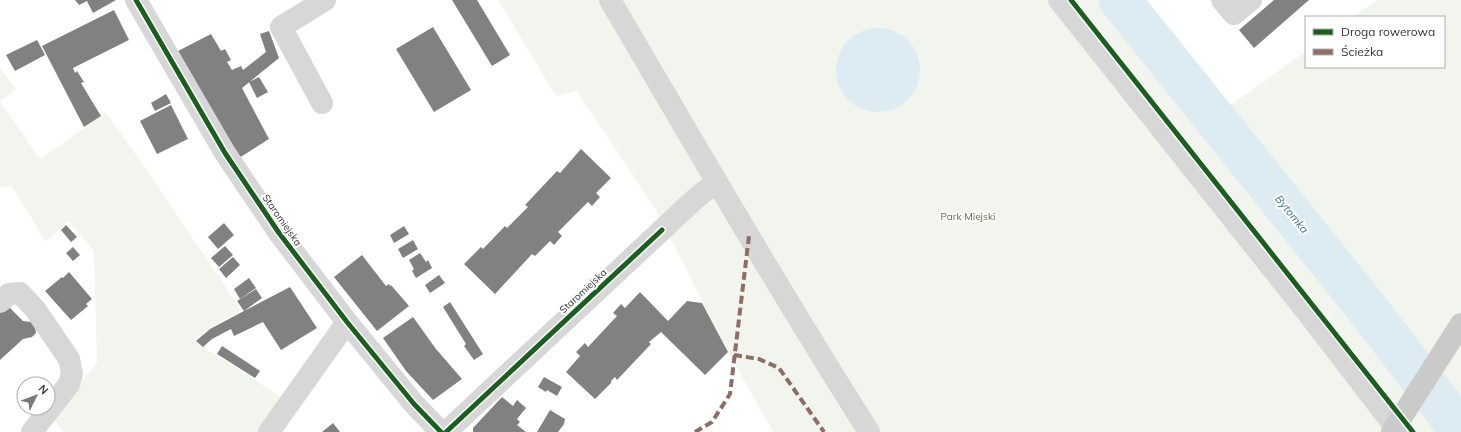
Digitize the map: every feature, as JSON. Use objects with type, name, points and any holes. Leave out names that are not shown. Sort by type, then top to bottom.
[{"type":"main road","points":[[1392,432],[1461,324]]},
{"type":"street","name":"Staromiejska","points":[[136,0],[225,153],[279,233],[347,322],[414,404],[441,432]]},
{"type":"street","points":[[322,103],[281,27],[325,0]]},
{"type":"street","points":[[610,0],[716,182],[815,346],[870,432]]},
{"type":"street","points":[[1059,0],[1310,316],[1399,432]]},
{"type":"street","points":[[1222,0],[1234,14],[1250,0]]},
{"type":"street","name":"Staromiejska","points":[[446,432],[695,199],[716,182]]},
{"type":"street","points":[[0,302],[9,294],[20,293],[35,309],[69,359],[72,373],[69,384],[32,432]]},
{"type":"street","points":[[269,432],[347,322]]},
{"type":"green space","name":"Park Miejski","points":[[498,0],[1101,0],[1334,295],[1439,432],[773,432],[732,359],[657,212],[577,91],[556,96]]},
{"type":"green space","points":[[1377,0],[1461,0],[1461,408],[1224,110],[1305,52],[1305,68],[1445,68],[1445,16],[1354,16]]},
{"type":"green space","points":[[0,68],[16,89],[0,101]]},
{"type":"green space","points":[[0,101],[40,159],[106,113],[154,180],[241,310],[208,328],[194,341],[281,397],[257,432],[64,432],[52,417],[56,416],[56,412],[97,363],[94,251],[68,221],[46,242],[11,185],[0,188]]},
{"type":"shaded area","points":[[878,28],[894,31],[908,40],[917,54],[920,70],[917,86],[908,100],[894,109],[878,112],[862,109],[848,100],[839,86],[836,70],[839,54],[848,40],[862,31]]},
{"type":"building","points":[[75,0],[116,0],[93,13],[87,1],[79,5]]},
{"type":"building","points":[[452,0],[477,0],[510,55],[492,66]]},
{"type":"building","points":[[1274,0],[1309,0],[1254,48],[1239,30]]},
{"type":"building","points":[[114,10],[129,40],[73,68],[75,73],[77,71],[84,82],[81,83],[101,116],[84,127],[42,46]]},
{"type":"building","points":[[433,27],[471,90],[434,112],[396,49]]},
{"type":"building","points":[[269,31],[279,58],[242,88],[269,139],[239,158],[178,51],[211,34],[221,51],[225,49],[231,60],[227,62],[232,70],[241,66],[243,70],[266,52],[260,34]]},
{"type":"building","points":[[37,40],[45,55],[15,71],[6,55]]},
{"type":"building","points":[[259,77],[268,92],[257,98],[249,82]]},
{"type":"building","points":[[166,94],[171,103],[155,111],[151,103]]},
{"type":"building","points":[[171,105],[188,139],[157,154],[140,121]]},
{"type":"building","points":[[581,149],[611,178],[596,193],[600,197],[592,206],[588,202],[558,232],[562,236],[554,245],[550,241],[535,256],[532,254],[495,294],[464,264],[481,247],[483,249],[505,226],[507,228],[528,207],[525,205],[557,171],[560,173]]},
{"type":"building","points":[[224,223],[234,235],[218,249],[208,237]]},
{"type":"building","points":[[66,225],[77,237],[71,242],[61,230]]},
{"type":"building","points":[[404,226],[409,234],[394,243],[390,235]]},
{"type":"building","points":[[413,240],[418,249],[403,258],[398,249]]},
{"type":"building","points":[[225,246],[233,255],[219,267],[211,258]]},
{"type":"building","points":[[73,247],[80,255],[73,261],[66,253]]},
{"type":"building","points":[[420,253],[426,262],[428,260],[432,268],[416,278],[412,271],[414,269],[409,260]]},
{"type":"building","points":[[362,255],[386,286],[389,284],[390,286],[391,285],[409,306],[377,331],[334,277]]},
{"type":"building","points":[[233,257],[240,265],[226,278],[219,269]]},
{"type":"building","points":[[69,272],[92,299],[86,304],[88,306],[71,320],[45,291]]},
{"type":"building","points":[[439,275],[445,283],[430,293],[425,285]]},
{"type":"building","points":[[249,278],[256,288],[240,299],[234,289]]},
{"type":"building","points":[[290,287],[317,328],[281,350],[263,322],[234,336],[231,329],[212,339],[203,347],[196,341],[210,329]]},
{"type":"building","points":[[256,289],[262,298],[244,311],[237,301]]},
{"type":"building","points":[[640,292],[668,321],[687,301],[702,303],[728,352],[705,375],[661,332],[649,342],[651,344],[617,380],[615,377],[595,399],[566,372],[580,356],[576,352],[585,343],[588,347],[617,316],[613,313],[621,304],[625,308]]},
{"type":"building","points":[[450,302],[483,354],[474,360],[464,346],[466,344],[443,307]]},
{"type":"building","points":[[6,304],[23,321],[31,322],[35,327],[36,333],[32,337],[23,339],[0,360],[0,310]]},
{"type":"building","points":[[413,317],[436,349],[462,379],[433,400],[406,371],[383,338]]},
{"type":"building","points":[[222,346],[260,371],[255,378],[217,354]]},
{"type":"building","points":[[544,377],[562,387],[557,396],[538,387]]},
{"type":"building","points":[[502,397],[513,406],[517,400],[526,408],[517,419],[520,422],[517,425],[526,432],[473,432],[473,428]]},
{"type":"building","points":[[550,410],[565,419],[564,424],[558,432],[537,432]]},
{"type":"building","points":[[333,423],[340,432],[322,432]]},
{"type":"waterway","name":"Bytomka","points":[[1120,0],[1369,311],[1461,431]]},
{"type":"marked path","points":[[695,432],[712,422],[730,394],[749,236]]},
{"type":"marked path","points":[[734,355],[759,359],[779,368],[824,432]]},
{"type":"cycle path","points":[[136,0],[225,153],[279,233],[347,322],[414,404],[441,432]]},
{"type":"cycle path","points":[[1071,0],[1413,432]]},
{"type":"cycle path","points":[[446,432],[662,230]]}]
